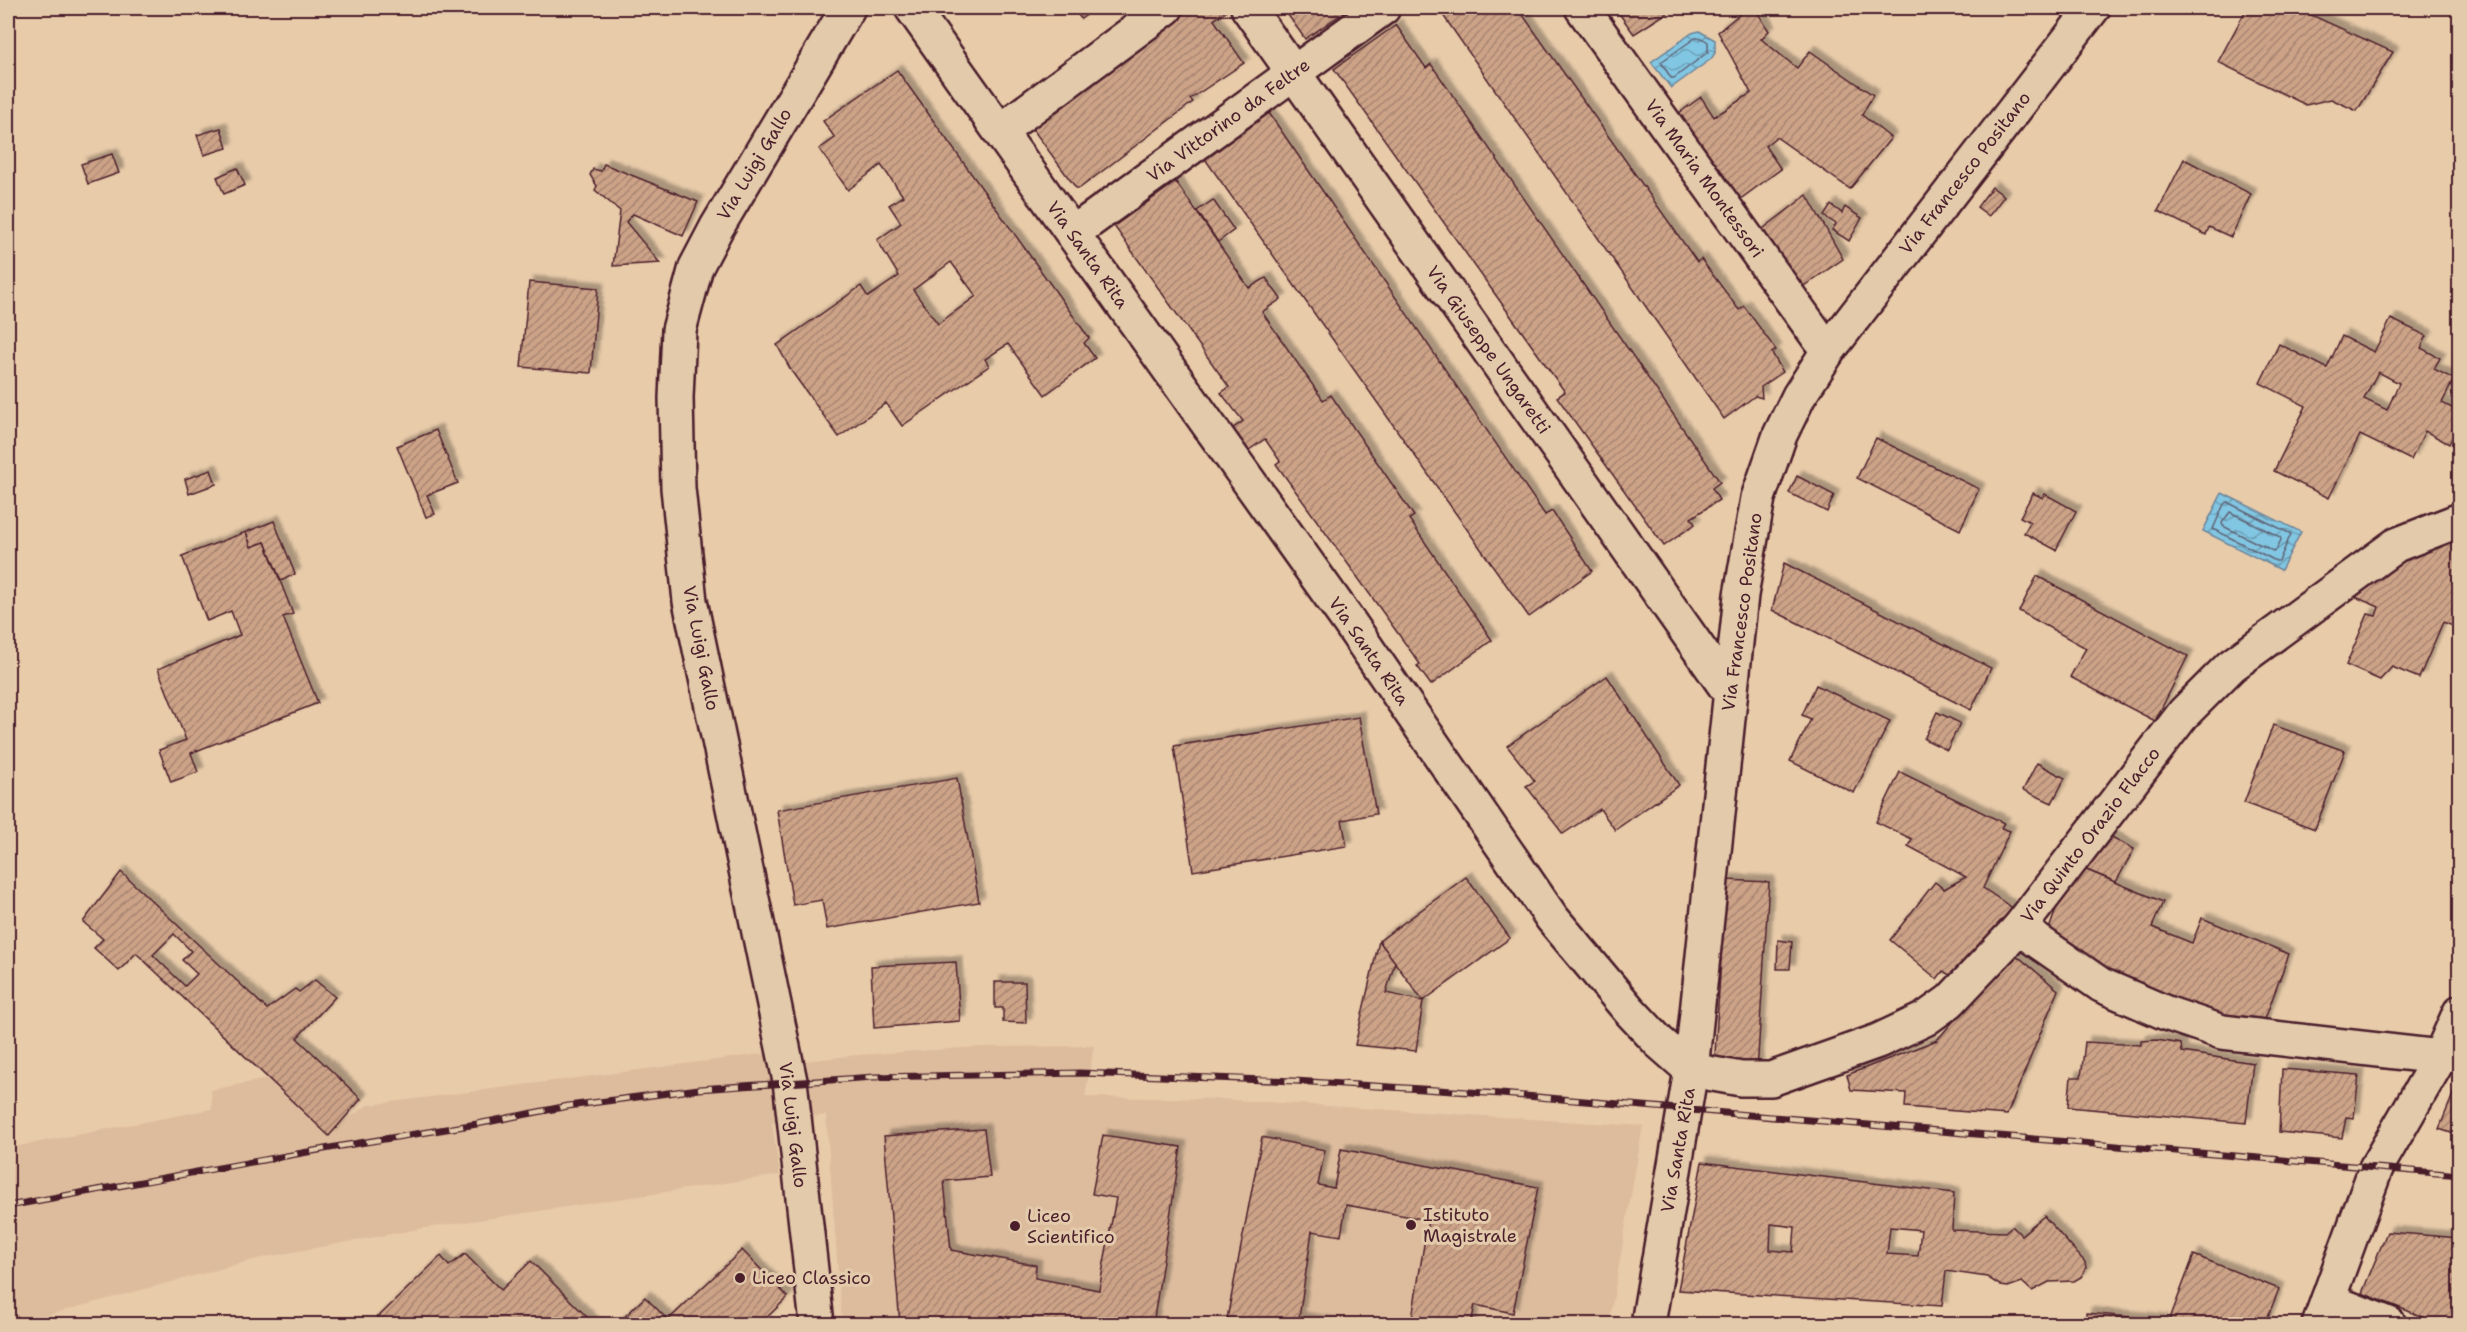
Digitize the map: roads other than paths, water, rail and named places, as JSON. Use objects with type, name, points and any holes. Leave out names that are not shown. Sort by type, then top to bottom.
[{"type":"street","name":"Via Luigi Gallo","points":[[814,1322],[790,1082],[690,601],[678,488],[676,398],[679,330],[696,267],[717,227],[848,8]]},
{"type":"street","name":"Via Santa Rita","points":[[912,8],[1349,622],[1552,918],[1629,1010],[1659,1042],[1692,1070],[1648,1324]]},
{"type":"street","points":[[1000,131],[1166,8]]},
{"type":"street","name":"Via Giuseppe Ungaretti","points":[[1248,8],[1730,693]]},
{"type":"street","name":"Via Vittorino da Feltre","points":[[1073,233],[1383,8]]},
{"type":"street","name":"Via Maria Montessori","points":[[1582,8],[1828,351]]},
{"type":"street","name":"Via Francesco Positano","points":[[1692,1070],[1741,595],[1758,498],[1780,435],[1799,396],[1828,351],[2093,8]]},
{"type":"street","name":"Via Quinto Orazio Flacco","points":[[1692,1070],[1741,1079],[1771,1079],[1878,1041],[1924,1019],[1950,1001],[2019,928],[2184,713],[2231,666],[2396,545],[2460,520]]},
{"type":"street","points":[[2019,928],[2101,985],[2166,1013],[2222,1032],[2440,1057]]},
{"type":"street","points":[[2389,1324],[2323,1312],[2376,1168],[2440,1057],[2460,1012]]},
{"type":"water","points":[[1699,31],[1715,40],[1715,53],[1711,59],[1671,88],[1651,62],[1692,33]]},
{"type":"water","points":[[2222,493],[2301,532],[2281,570],[2203,531]]},
{"type":"railway","points":[[8,1206],[568,1106],[699,1089],[874,1077],[1080,1073],[1295,1081],[1501,1094],[2460,1175]]},
{"type":"place","name":"Istituto Magistrale","points":[[1411,1225]]},
{"type":"place","name":"Liceo Scientifico","points":[[1015,1226]]},
{"type":"place","name":"Liceo Classico","points":[[740,1278]]}]
